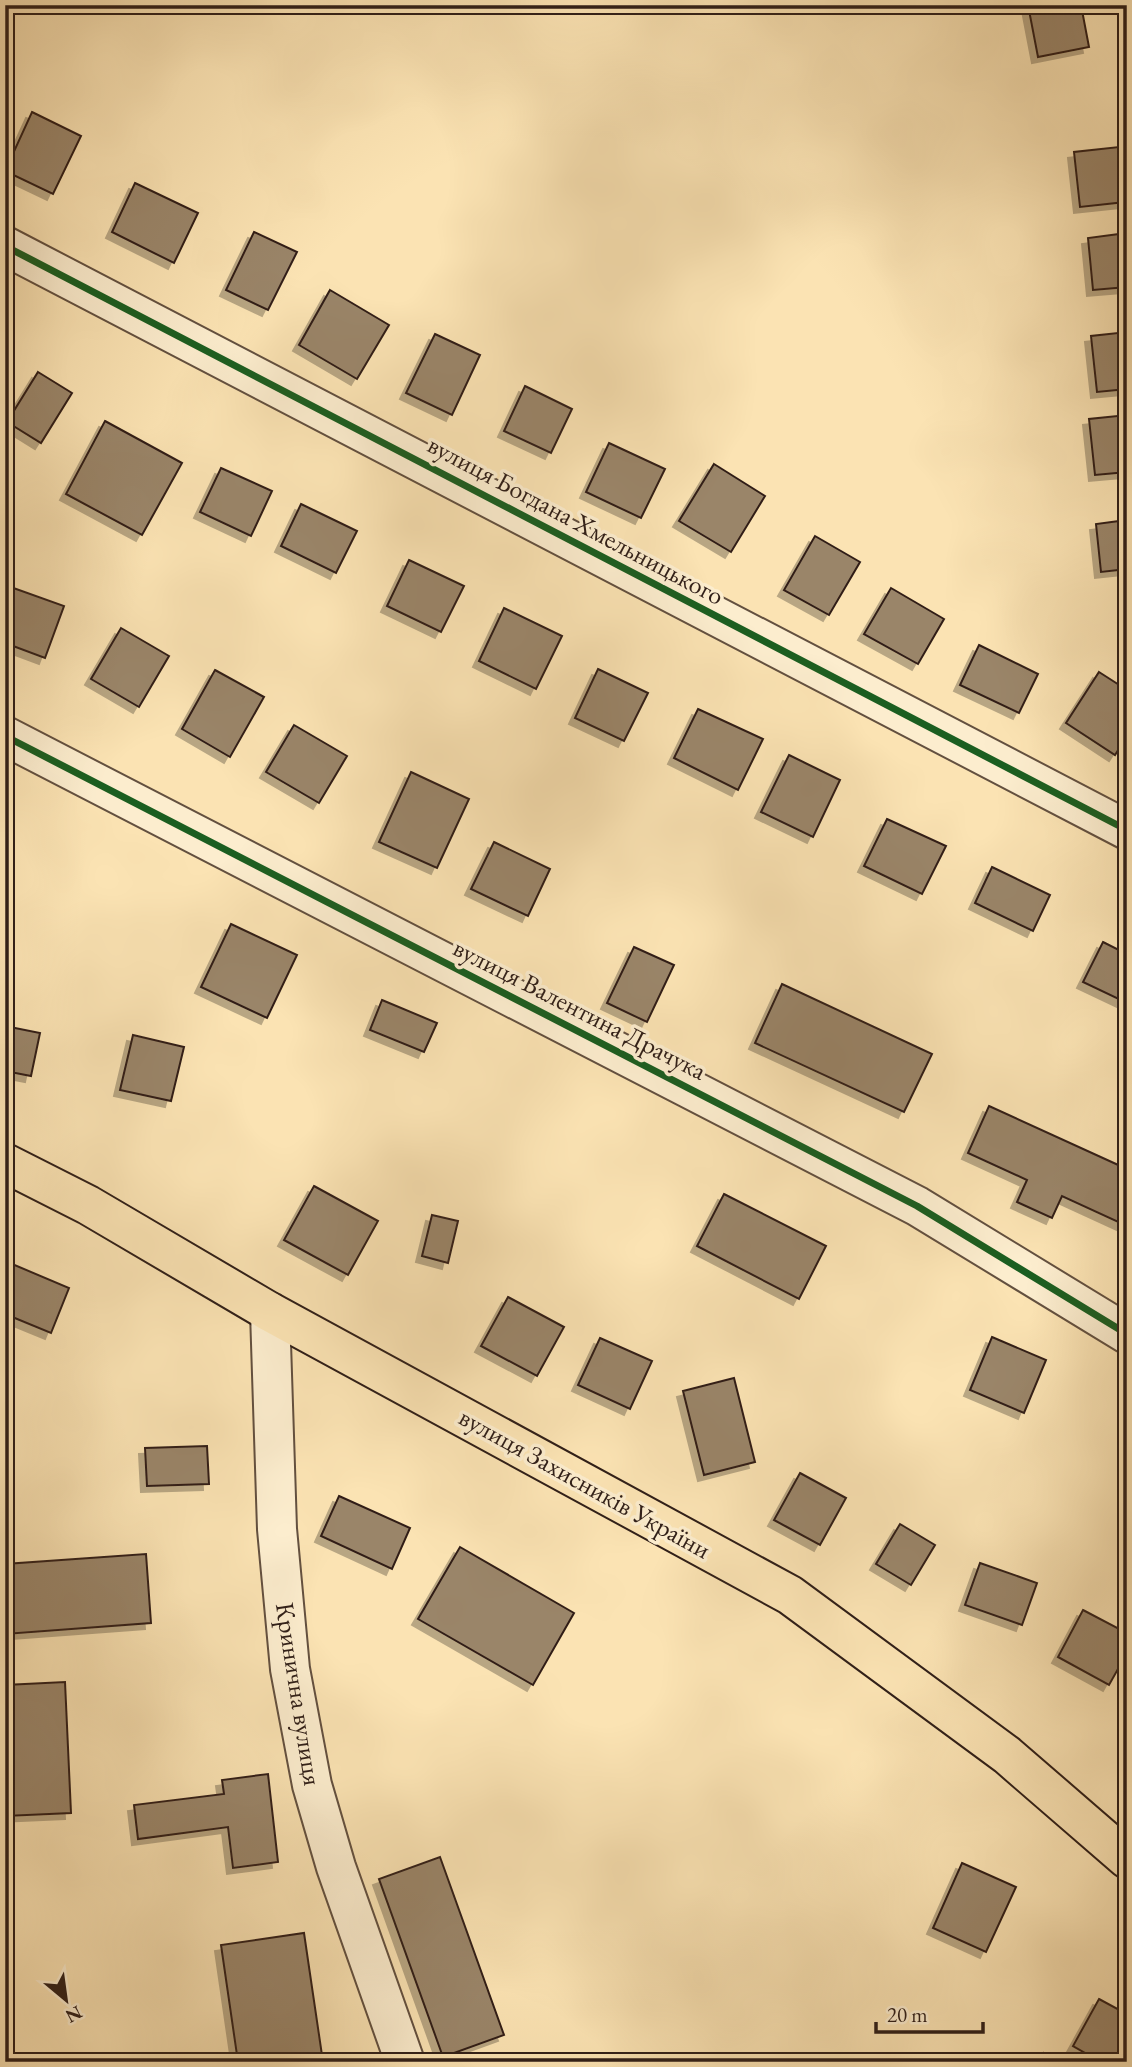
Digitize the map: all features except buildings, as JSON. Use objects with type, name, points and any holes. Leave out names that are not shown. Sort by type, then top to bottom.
[{"type":"main road","name":"вулиця Захисників України","points":[[5,1163],[88,1205],[270,1311],[790,1595],[1007,1755],[1127,1859]]},
{"type":"street","name":"вулиця Богдана Хмельницького","points":[[5,246],[1127,830]]},
{"type":"street","name":"вулиця Валентина Драчука","points":[[5,736],[917,1206],[1127,1334]]},
{"type":"street","name":"Кринична вулиця","points":[[270,1311],[277,1529],[290,1669],[312,1785],[336,1867],[405,2062]]},
{"type":"cycle path","points":[[5,246],[1127,830]]},
{"type":"cycle path","points":[[5,736],[917,1206],[1127,1334]]}]
